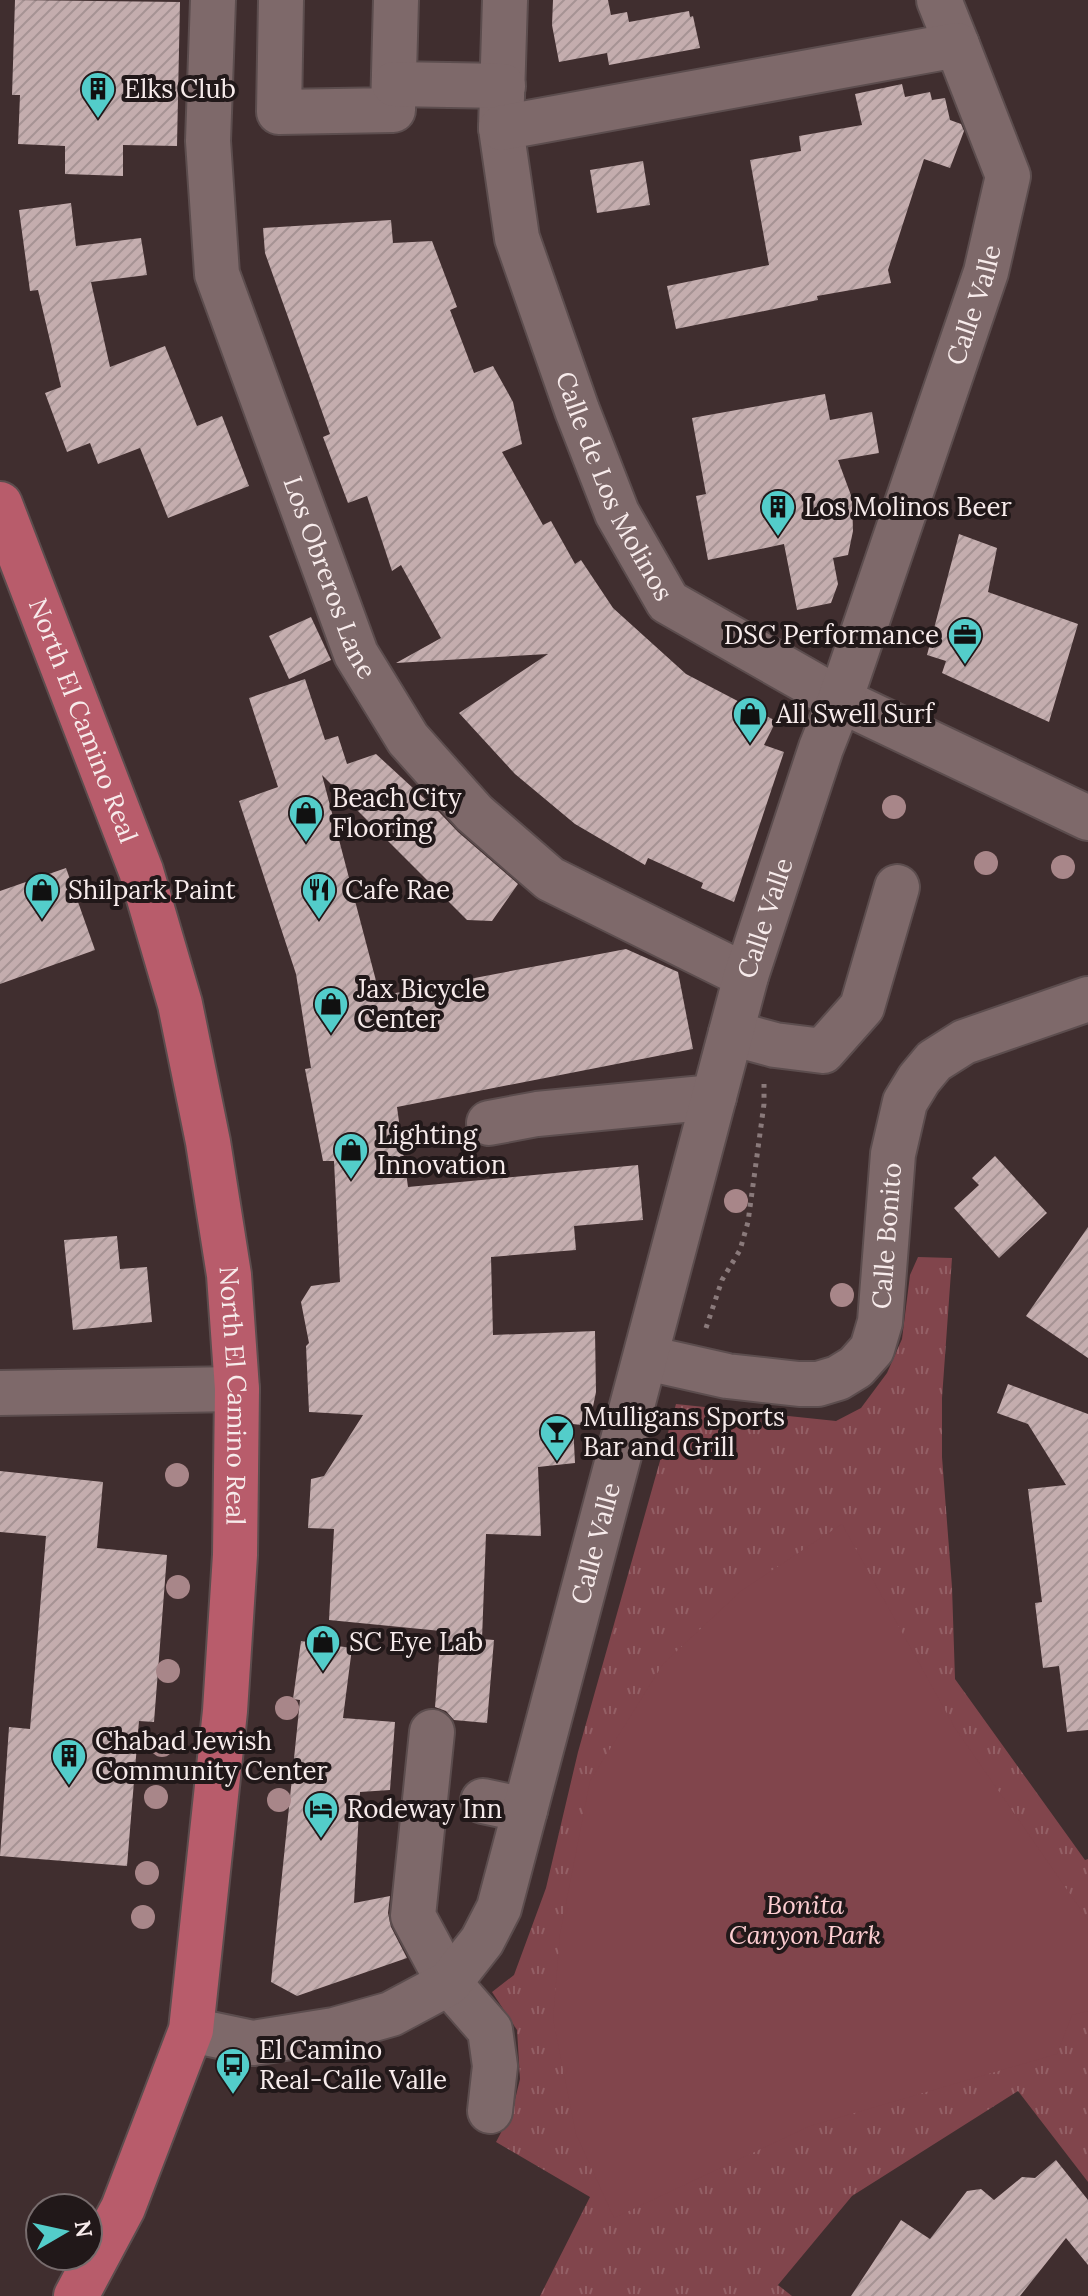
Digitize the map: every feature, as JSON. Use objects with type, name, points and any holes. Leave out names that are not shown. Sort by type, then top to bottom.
[{"type":"main road","name":"North El Camino Real","points":[[0,504],[141,871],[180,1004],[208,1142],[229,1275],[237,1389],[235,1555],[225,1711],[191,2030],[123,2208],[76,2296]]},
{"type":"street","name":"Los Obreros Lane","points":[[213,0],[208,141],[217,274],[356,654],[408,739],[474,813],[550,879],[746,976]]},
{"type":"street","points":[[281,0],[279,112],[393,110],[396,0]]},
{"type":"street","name":"Calle de Los Molinos","points":[[505,0],[502,107],[517,238],[617,513],[668,602],[840,700],[1088,818]]},
{"type":"street","name":"Calle Valle","points":[[191,2030],[253,2043],[334,2030],[391,2014],[449,1983],[482,1941],[499,1908],[504,1806],[647,1358],[714,1097],[750,1038],[746,976],[821,748],[986,272],[1008,176],[939,0]]},
{"type":"street","points":[[394,84],[502,107],[957,45]]},
{"type":"street","points":[[750,1038],[823,1051],[862,1007],[897,887]]},
{"type":"street","name":"Calle Bonito","points":[[647,1358],[727,1376],[818,1384],[838,1378],[856,1367],[872,1349],[880,1322],[893,1154],[905,1102],[919,1079],[934,1061],[964,1042],[1088,999]]},
{"type":"street","points":[[489,1123],[537,1114],[714,1097]]},
{"type":"street","points":[[0,1393],[237,1389]]},
{"type":"street","points":[[432,1732],[413,1916],[449,1983],[490,2030],[495,2066],[490,2111]]},
{"type":"path","points":[[691,1369],[722,1280],[740,1250],[748,1222],[764,1104],[764,1071],[750,1038]]},
{"type":"green space","name":"Bonita Canyon Park","points":[[918,1257],[952,1258],[942,1398],[942,1457],[955,1679],[1085,1860],[1088,1859],[1088,2182],[1018,2091],[852,2196],[778,2285],[792,2296],[540,2296],[590,2197],[496,2142],[512,2112],[520,2079],[517,2030],[492,1992],[514,1975],[546,1888],[578,1752],[676,1404],[836,1421],[861,1408],[887,1373],[902,1339],[910,1275]]},
{"type":"green space","name":"Bonita Canyon Park","points":[[842,1524],[955,1728],[1088,1920],[1088,2011],[1072,2015],[1057,2054],[810,2126],[614,2218],[576,2134],[553,2019],[560,1934],[590,1781],[663,1664],[741,1591]]},
{"type":"building","name":"Elks Club","points":[[15,0],[180,2],[177,146],[123,145],[123,176],[65,174],[65,146],[18,144],[20,95],[12,95]]},
{"type":"building","points":[[553,0],[608,0],[611,15],[627,12],[629,22],[689,11],[690,17],[693,16],[700,48],[609,65],[607,53],[559,62],[552,25]]},
{"type":"building","points":[[902,84],[905,97],[930,92],[932,100],[945,98],[950,120],[961,124],[964,131],[950,168],[924,159],[888,270],[891,283],[817,296],[818,300],[676,329],[667,286],[769,265],[750,160],[801,151],[799,136],[862,125],[855,94]]},
{"type":"building","points":[[643,161],[650,205],[597,213],[590,170]]},
{"type":"building","points":[[71,203],[76,246],[141,238],[147,275],[91,282],[110,367],[165,346],[197,426],[222,416],[249,486],[168,518],[140,448],[98,464],[90,443],[67,452],[45,393],[61,387],[38,290],[30,291],[19,210]]},
{"type":"building","points":[[391,220],[393,243],[432,241],[457,307],[450,310],[474,373],[493,366],[513,402],[522,444],[502,452],[543,525],[551,521],[575,564],[581,560],[613,608],[686,674],[776,721],[764,745],[784,752],[734,902],[701,888],[703,883],[648,858],[645,865],[575,824],[515,774],[459,713],[548,654],[396,663],[441,638],[401,565],[392,571],[367,496],[348,503],[323,437],[330,434],[265,253],[263,228]]},
{"type":"building","points":[[825,394],[830,420],[872,412],[879,453],[838,460],[852,498],[853,531],[848,555],[833,558],[838,584],[831,603],[797,610],[784,544],[708,560],[696,496],[706,494],[692,418]]},
{"type":"building","points":[[959,534],[997,548],[988,592],[1078,624],[1049,722],[942,673],[946,661],[927,655]]},
{"type":"building","points":[[311,617],[331,660],[289,679],[269,636]]},
{"type":"building","points":[[305,679],[325,740],[338,736],[347,764],[376,754],[518,884],[492,921],[467,920],[322,775],[380,996],[626,949],[678,972],[693,1049],[397,1107],[408,1187],[638,1165],[643,1220],[574,1226],[576,1250],[491,1257],[493,1335],[595,1331],[596,1392],[589,1426],[573,1424],[575,1463],[538,1467],[541,1536],[486,1534],[482,1639],[494,1640],[487,1723],[454,1720],[446,1711],[435,1707],[441,1631],[329,1620],[334,1529],[308,1528],[311,1479],[324,1476],[363,1415],[309,1412],[306,1346],[309,1343],[301,1302],[311,1286],[340,1282],[334,1161],[323,1161],[305,1069],[311,1068],[296,974],[239,801],[278,787],[249,698]]},
{"type":"building","name":"Shilpark Paint","points":[[66,868],[95,950],[0,984],[0,891]]},
{"type":"building","points":[[995,1156],[1047,1213],[999,1258],[954,1208],[979,1185],[972,1178]]},
{"type":"building","points":[[1088,1227],[1088,1358],[1026,1316]]},
{"type":"building","points":[[117,1236],[120,1269],[147,1267],[152,1322],[73,1330],[64,1240]]},
{"type":"building","points":[[1008,1384],[1088,1414],[1088,1730],[1067,1732],[1059,1666],[1043,1668],[1035,1603],[1042,1602],[1028,1489],[1066,1485],[1028,1424],[997,1413]]},
{"type":"building","points":[[0,1471],[103,1482],[97,1548],[167,1555],[154,1722],[139,1721],[127,1866],[0,1856],[9,1727],[30,1729],[46,1536],[0,1532]]},
{"type":"building","name":"Rodeway Inn","points":[[301,1641],[352,1648],[343,1718],[395,1722],[390,1790],[360,1792],[354,1903],[390,1896],[388,1913],[391,1927],[407,1958],[297,1996],[271,1982],[300,1700],[293,1699]]},
{"type":"building","points":[[1056,2160],[1088,2200],[1088,2265],[1066,2238],[1020,2296],[851,2296],[901,2220],[930,2239],[967,2191],[981,2189],[994,2200],[1022,2177],[1035,2178]]},
{"type":"place","name":"Elks Club","points":[[98,120]]},
{"type":"place","name":"Los Molinos Beer","points":[[778,538]]},
{"type":"place","name":"DSC Performance","points":[[965,666]]},
{"type":"place","name":"All Swell Surf","points":[[750,745]]},
{"type":"place","name":"Beach City Flooring","points":[[306,844]]},
{"type":"place","name":"Shilpark Paint","points":[[42,921]]},
{"type":"place","name":"Cafe Rae","points":[[319,921]]},
{"type":"place","name":"Jax Bicycle Center","points":[[331,1035]]},
{"type":"place","name":"Lighting Innovation","points":[[351,1181]]},
{"type":"place","name":"Mulligans Sports Bar and Grill","points":[[557,1463]]},
{"type":"place","name":"SC Eye Lab","points":[[323,1673]]},
{"type":"place","name":"Chabad Jewish Community Center","points":[[69,1787]]},
{"type":"place","name":"Rodeway Inn","points":[[321,1840]]},
{"type":"place","name":"El Camino Real-Calle Valle","points":[[233,2096]]}]
